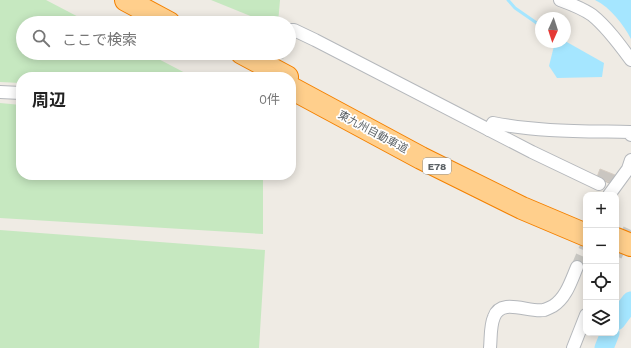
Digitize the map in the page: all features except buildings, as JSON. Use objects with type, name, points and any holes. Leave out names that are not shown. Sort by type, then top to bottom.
[{"type":"highway","points":[[126,0],[156,16]]},
{"type":"highway","points":[[143,0],[173,16]]},
{"type":"highway","points":[[238,60],[261,72]]},
{"type":"highway","points":[[255,60],[278,72]]},
{"type":"highway","name":"東九州自動車道","points":[[296,82],[428,151],[528,200],[583,225]]},
{"type":"highway","name":"東九州自動車道","points":[[296,91],[421,158],[522,208],[583,234]]},
{"type":"street","points":[[560,0],[572,4],[591,15],[607,30],[631,60]]},
{"type":"street","points":[[296,31],[489,130],[599,184]]},
{"type":"street","points":[[0,92],[16,93]]},
{"type":"street","points":[[489,130],[493,123],[511,127],[558,131],[630,132],[631,135]]},
{"type":"street","points":[[611,192],[628,169],[631,160]]},
{"type":"street","points":[[490,348],[493,318],[500,309],[506,306],[544,310],[554,305],[561,299],[569,287],[577,267]]},
{"type":"street","points":[[573,348],[583,323]]},
{"type":"green space","points":[[0,0],[46,0],[77,16],[16,16],[16,60],[160,60],[183,72],[16,72],[16,83],[0,82]]},
{"type":"green space","points":[[211,0],[280,0],[279,16],[251,16]]},
{"type":"green space","points":[[0,103],[16,105],[16,180],[263,180],[263,234],[0,218]]},
{"type":"green space","points":[[0,230],[265,250],[259,348],[0,348]]},
{"type":"water","points":[[595,0],[631,0],[631,39],[616,17],[606,7]]},
{"type":"water","points":[[571,44],[604,63],[602,77],[557,78],[549,66],[554,48],[571,48]]},
{"type":"waterway","points":[[508,0],[515,8],[535,22]]},
{"type":"waterway","points":[[619,317],[631,301]]},
{"type":"waterway","points":[[604,348],[609,336]]},
{"type":"tunnel","points":[[276,72],[277,60]]},
{"type":"tunnel","points":[[619,250],[631,225]]},
{"type":"tunnel","points":[[577,267],[583,253]]}]
